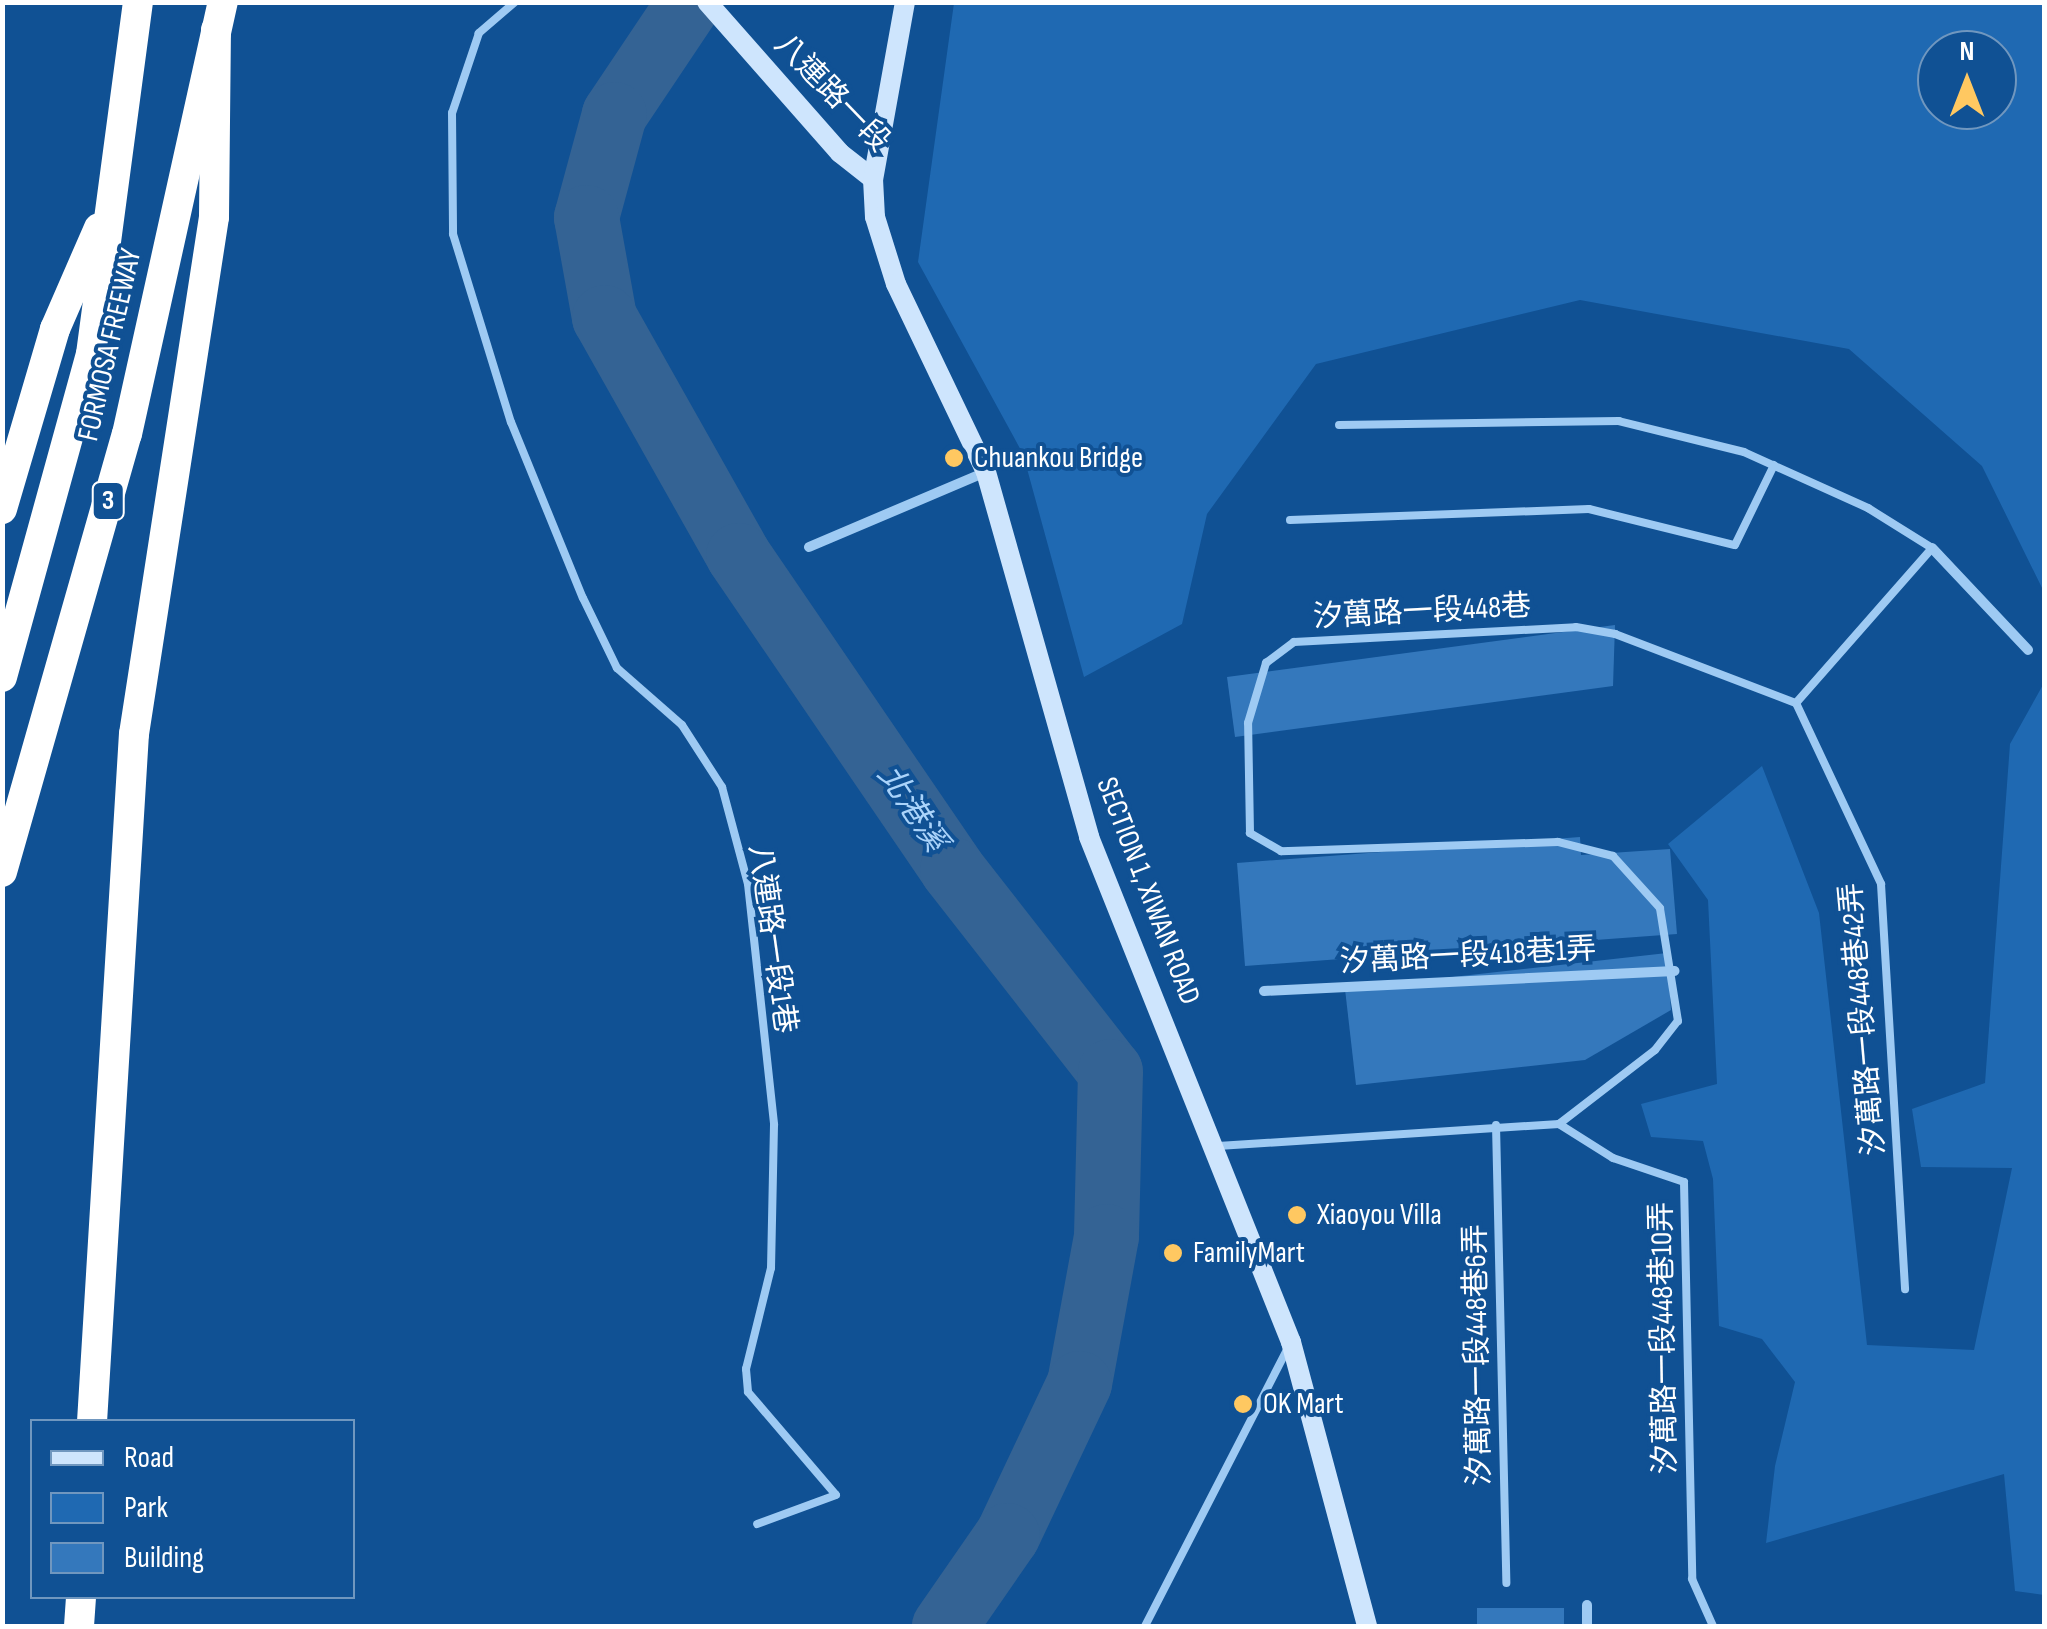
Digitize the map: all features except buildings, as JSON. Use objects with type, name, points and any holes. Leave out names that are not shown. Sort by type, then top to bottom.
[{"type":"highway","name":"FORMOSA FREEWAY","points":[[2,678],[91,354],[138,2]]},
{"type":"highway","name":"FORMOSA FREEWAY","points":[[2,872],[128,434],[206,130],[219,16]]},
{"type":"highway","points":[[92,1419],[134,734],[214,217],[206,130]]},
{"type":"highway","points":[[2,509],[55,329],[116,189]]},
{"type":"highway","points":[[78,1626],[81,1599]]},
{"type":"highway","points":[[98,1599],[100,1626]]},
{"type":"street","name":"八連路一段","points":[[707,2],[840,153],[873,180]]},
{"type":"street","name":"SECTION 1, XIWAN ROAD","points":[[905,2],[873,180],[875,217],[896,284],[986,472],[1090,837],[1218,1146],[1291,1342],[1367,1626]]},
{"type":"street","points":[[809,547],[986,472]]},
{"type":"street","points":[[1932,548],[2028,650]]},
{"type":"street","name":"汐萬路一段418巷1弄","points":[[1264,991],[1675,971]]},
{"type":"street","points":[[1587,1605],[1587,1626]]},
{"type":"lane","name":"八連路一段1巷","points":[[515,2],[479,33],[452,113],[453,234],[511,422],[583,598],[616,668],[682,725],[722,787],[748,884],[774,1124],[771,1268],[746,1369],[748,1392],[836,1495],[756,1524]]},
{"type":"lane","points":[[1340,426],[1619,421],[1774,464],[1868,508],[1932,548],[1796,704]]},
{"type":"lane","points":[[1290,520],[1589,509],[1735,545],[1774,464]]},
{"type":"lane","name":"汐萬路一段448巷","points":[[1558,1124],[1655,1050],[1678,1021],[1675,971],[1660,908],[1621,863],[1590,848],[1558,842],[1281,851],[1250,833],[1248,723],[1255,683],[1266,663],[1294,642],[1576,626],[1614,634],[1796,704]]},
{"type":"lane","name":"汐萬路一段448巷42弄","points":[[1796,704],[1881,884],[1905,1289]]},
{"type":"lane","points":[[1218,1146],[1496,1125],[1558,1124]]},
{"type":"lane","name":"汐萬路一段448巷10弄","points":[[1558,1124],[1613,1158],[1684,1182],[1692,1579],[1714,1626]]},
{"type":"lane","name":"汐萬路一段448巷6弄","points":[[1496,1125],[1506,1583]]},
{"type":"lane","points":[[1146,1626],[1291,1342]]},
{"type":"green space","points":[[954,3],[2044,3],[2044,592],[1982,466],[1849,349],[1580,300],[1316,364],[1207,514],[1182,624],[1084,677],[1023,454],[918,262]]},
{"type":"green space","points":[[2044,683],[2044,1595],[2015,1591],[2004,1474],[1766,1543],[1775,1466],[1795,1382],[1762,1339],[1719,1326],[1713,1179],[1703,1141],[1651,1137],[1641,1104],[1717,1084],[1708,900],[1668,844],[1762,766],[1819,913],[1867,1345],[1974,1350],[2012,1168],[1921,1167],[1912,1109],[1985,1083],[2010,744]]},
{"type":"waterway","name":"北港溪","points":[[689,2],[614,114],[586,217],[604,317],[738,555],[952,869],[1110,1071],[1106,1236],[1079,1383],[1007,1535],[944,1626]]},
{"type":"place","name":"Chuankou Bridge","points":[[954,458]]},
{"type":"place","name":"Xiaoyou Villa","points":[[1297,1215]]},
{"type":"place","name":"FamilyMart","points":[[1173,1253]]},
{"type":"place","name":"OK Mart","points":[[1243,1404]]}]
